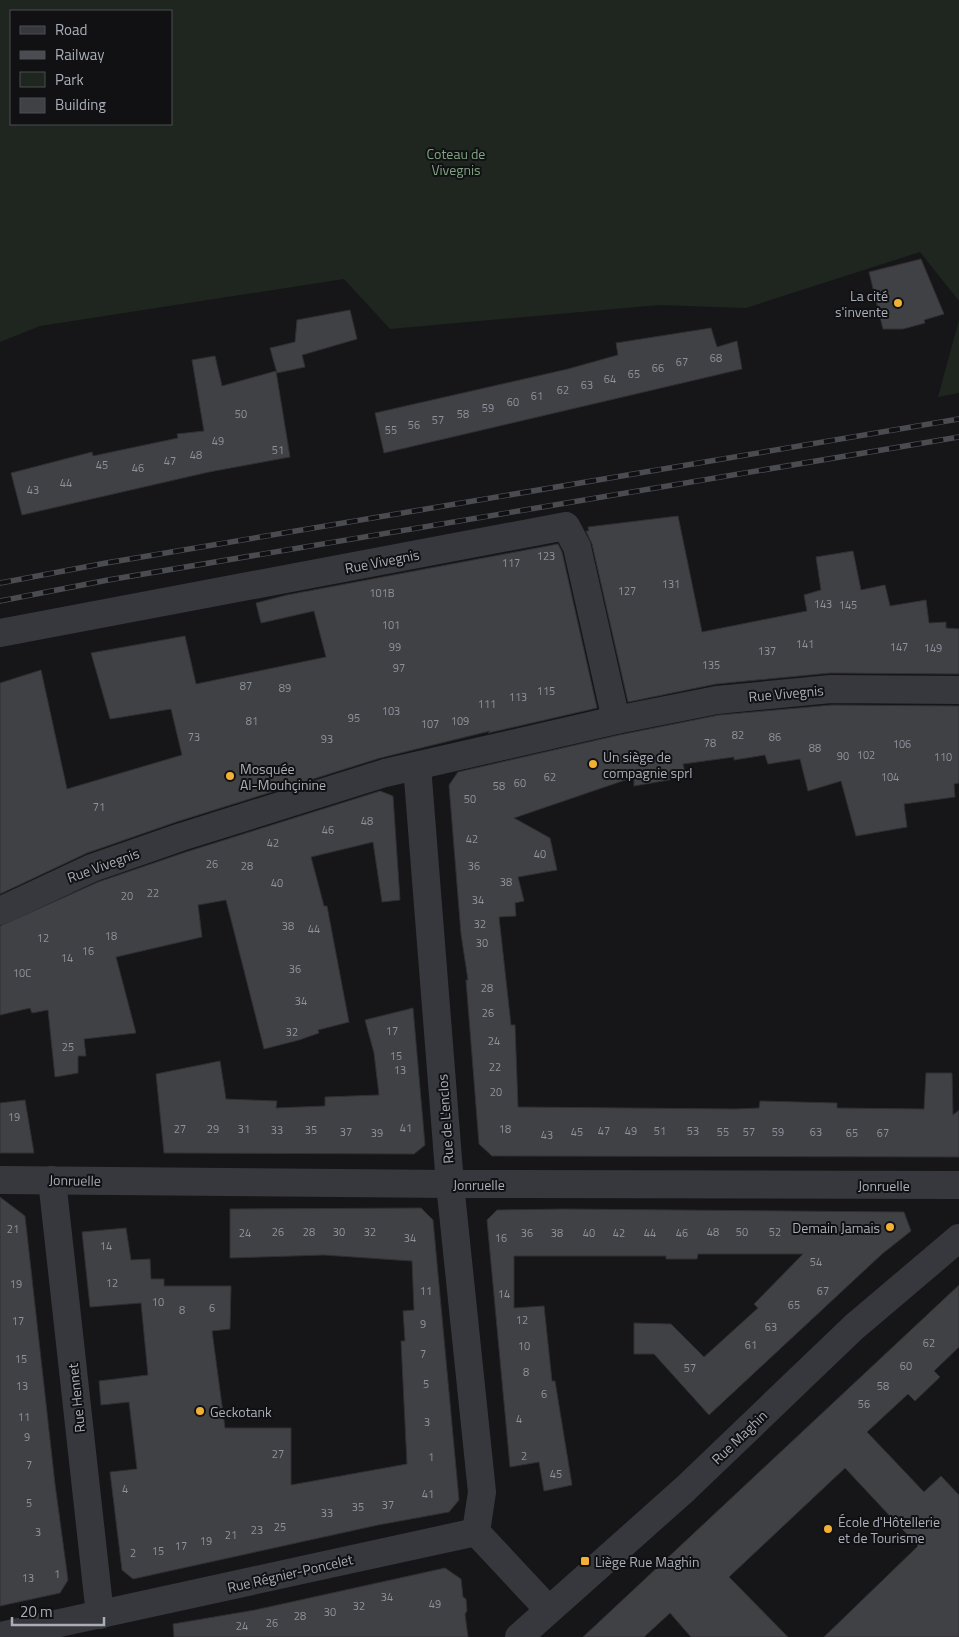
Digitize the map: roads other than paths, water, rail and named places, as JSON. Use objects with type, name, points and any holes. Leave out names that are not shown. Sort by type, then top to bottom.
[{"type":"street","name":"Rue Vivegnis","points":[[0,633],[566,526],[577,547],[616,720]]},
{"type":"street","name":"Rue Vivegnis","points":[[0,911],[74,874],[163,843],[385,773],[616,720],[717,700],[831,689],[959,690]]},
{"type":"street","name":"Rue de L'enclos","points":[[417,766],[450,1184],[482,1492],[476,1532]]},
{"type":"street","name":"Jonruelle","points":[[0,1180],[450,1184],[959,1185]]},
{"type":"street","name":"Rue Hennet","points":[[52,1180],[100,1615]]},
{"type":"street","name":"Rue Maghin","points":[[519,1637],[548,1609],[685,1489],[854,1327],[959,1238]]},
{"type":"street","name":"Rue Régnier-Poncelet","points":[[0,1636],[476,1532]]},
{"type":"street","points":[[476,1532],[548,1609]]},
{"type":"railway","points":[[0,583],[106,563],[959,419]]},
{"type":"railway","points":[[0,601],[108,580],[959,437]]},
{"type":"place","name":"La cité s'invente","points":[[898,303]]},
{"type":"place","name":"Un siège de compagnie sprl","points":[[593,764]]},
{"type":"place","name":"Mosquée Al-Mouhçinine","points":[[230,776]]},
{"type":"place","name":"Demain Jamais","points":[[890,1227]]},
{"type":"place","name":"Geckotank","points":[[200,1411]]},
{"type":"place","name":"École d'Hôtellerie et de Tourisme","points":[[828,1529]]},
{"type":"place","name":"Liège Rue Maghin","points":[[585,1561]]},
{"type":"park label","name":"Coteau de Vivegnis","points":[[456,162]]}]
